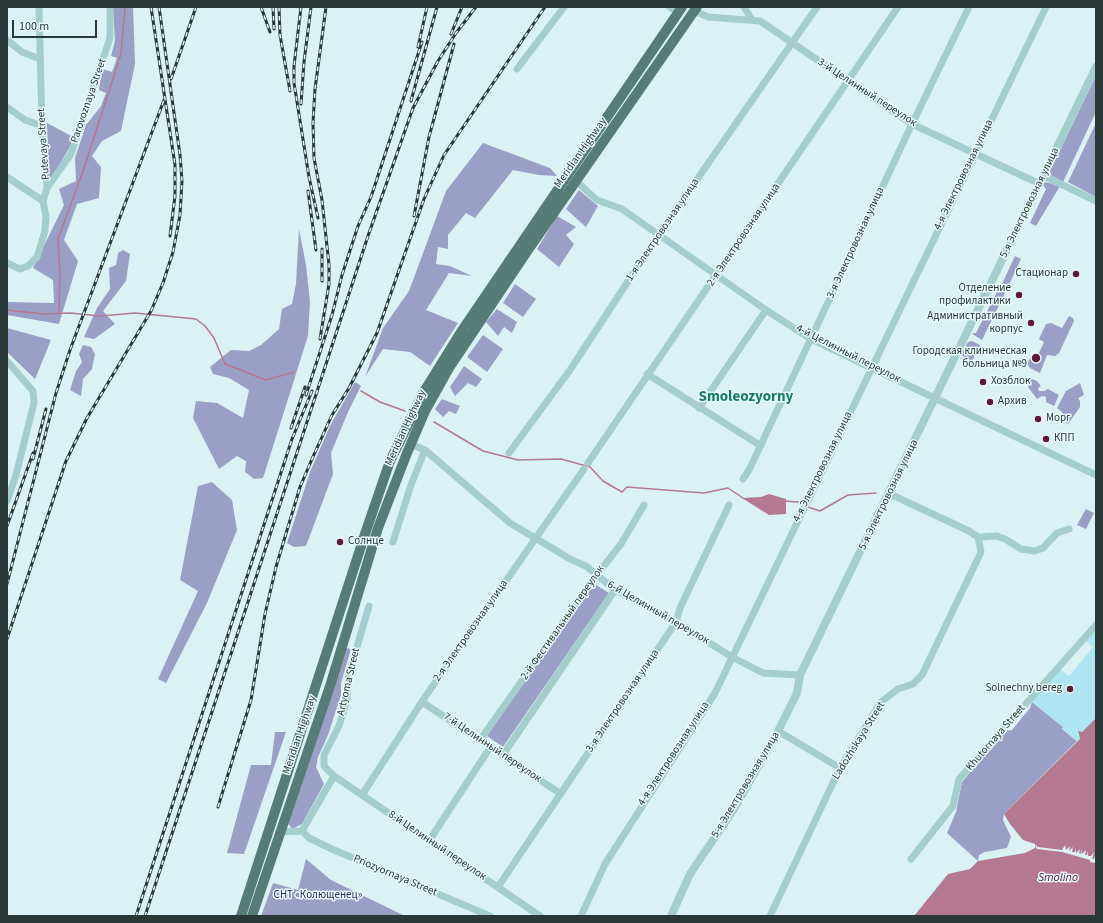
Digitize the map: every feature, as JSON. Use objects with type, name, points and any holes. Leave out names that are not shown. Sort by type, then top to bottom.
[{"type":"main road","name":"Meridian Highway","points":[[241,916],[366,531],[400,440],[422,395],[463,329],[677,9]]},
{"type":"main road","name":"Meridian Highway","points":[[252,916],[331,683],[378,528],[410,444],[425,411],[449,368],[576,181],[696,9]]},
{"type":"main road","points":[[400,440],[410,444]]},
{"type":"main road","points":[[270,828],[281,832]]},
{"type":"street","name":"Putevaya Street","points":[[7,263],[20,269],[28,266],[36,256],[45,231],[46,216],[43,202],[47,188],[42,126],[39,7]]},
{"type":"street","name":"Parovoznaya Street","points":[[47,188],[71,154],[110,38],[110,7]]},
{"type":"street","points":[[517,69],[564,7]]},
{"type":"street","points":[[744,7],[752,20]]},
{"type":"street","name":"1-я Электровозная улица","points":[[509,453],[570,370],[659,234],[816,7]]},
{"type":"street","name":"2-я Электровозная улица","points":[[362,794],[422,702],[586,466],[647,374],[717,275],[898,7]]},
{"type":"street","name":"3-я Электровозная улица","points":[[743,479],[761,446],[912,124],[969,7]]},
{"type":"street","name":"4-я Электровозная улица","points":[[581,916],[605,864],[715,693],[870,367],[1046,7]]},
{"type":"street","name":"3-й Целинный переулок","points":[[696,9],[708,17],[760,21],[912,124],[1040,184]]},
{"type":"street","points":[[7,40],[22,52],[40,59]]},
{"type":"street","name":"5-я Электровозная улица","points":[[671,916],[690,874],[734,809],[778,731],[797,693],[800,675],[890,494],[1096,67]]},
{"type":"street","points":[[7,107],[25,120],[42,126]]},
{"type":"street","points":[[1044,176],[1096,200]]},
{"type":"street","points":[[7,177],[43,202]]},
{"type":"street","name":"4-й Целинный переулок","points":[[576,181],[597,200],[622,209],[766,310],[812,339],[1096,475]]},
{"type":"street","points":[[699,408],[766,310]]},
{"type":"street","points":[[7,361],[33,391],[34,403],[16,475],[7,501]]},
{"type":"street","points":[[647,374],[761,446]]},
{"type":"street","name":"6-й Целинный переулок","points":[[410,444],[426,450],[510,523],[572,560],[586,566],[596,576],[615,590],[676,622],[732,657],[763,673],[800,675]]},
{"type":"street","points":[[393,542],[411,485],[426,450]]},
{"type":"street","points":[[890,494],[969,531],[978,537],[997,536],[1005,539],[1021,550],[1035,551],[1043,548],[1057,533],[1069,529]]},
{"type":"street","name":"2-й Фестивальный переулок","points":[[480,740],[620,544],[644,504]]},
{"type":"street","name":"3-я Электровозная улица","points":[[498,887],[676,622],[680,608],[729,504]]},
{"type":"street","name":"Ladozhskaya Street","points":[[770,916],[840,768],[881,702],[898,689],[913,684],[922,675],[981,552],[978,537]]},
{"type":"street","points":[[503,755],[615,590]]},
{"type":"street","name":"Artyoma Street","points":[[334,776],[324,766],[324,755],[339,726],[347,700],[349,674],[369,606]]},
{"type":"street","name":"Khutornaya Street","points":[[911,859],[953,806],[959,779],[1096,625]]},
{"type":"street","name":"7-й Целинный переулок","points":[[422,702],[491,746],[561,794]]},
{"type":"street","points":[[778,731],[840,768]]},
{"type":"street","points":[[429,841],[491,746]]},
{"type":"street","points":[[281,832],[302,831],[334,776]]},
{"type":"street","name":"8-й Целинный переулок","points":[[334,776],[540,916]]},
{"type":"street","name":"Priozyornaya Street","points":[[302,831],[309,838],[338,852],[490,916]]},
{"type":"green space","points":[[113,7],[133,7],[135,64],[121,131],[102,141],[92,156],[101,167],[99,198],[77,204],[64,240],[78,261],[59,324],[7,315],[7,302],[54,303],[53,280],[33,268],[64,205],[59,189],[76,181],[75,158],[86,125],[101,106],[106,93],[99,90],[102,69],[112,72],[117,58],[111,56],[115,41]]},
{"type":"green space","points":[[1096,76],[1096,112],[1063,182],[1052,176],[1050,171]]},
{"type":"green space","points":[[47,123],[75,138],[49,183]]},
{"type":"green space","points":[[1096,123],[1096,197],[1068,182]]},
{"type":"green space","points":[[483,143],[550,168],[557,176],[539,175],[513,170],[475,218],[466,213],[448,235],[448,249],[438,247],[436,264],[450,266],[472,276],[449,273],[426,310],[458,323],[430,366],[410,352],[383,349],[365,377],[383,328],[409,291],[446,191]]},
{"type":"green space","points":[[1045,182],[1060,186],[1036,226],[1030,223],[1046,189],[1043,185]]},
{"type":"green space","points":[[579,190],[598,206],[586,227],[566,209]]},
{"type":"green space","points":[[557,216],[576,227],[566,235],[574,244],[559,267],[537,249]]},
{"type":"green space","points":[[299,229],[306,265],[310,301],[308,336],[263,478],[254,479],[245,472],[246,461],[237,456],[219,469],[193,418],[196,401],[217,403],[243,418],[249,390],[229,378],[213,374],[210,367],[231,350],[249,351],[261,345],[279,329],[282,309],[292,304],[296,284]]},
{"type":"green space","points":[[123,250],[130,254],[126,281],[103,311],[115,324],[94,339],[84,337],[97,308],[110,289],[109,268],[116,265],[118,253]]},
{"type":"green space","points":[[1015,256],[1021,259],[1008,287],[1002,284]]},
{"type":"green space","points":[[515,284],[536,299],[523,317],[503,303]]},
{"type":"green space","points":[[1000,286],[1007,289],[982,340],[972,333],[976,333]]},
{"type":"green space","points":[[497,309],[517,322],[512,333],[504,327],[498,336],[486,322]]},
{"type":"green space","points":[[1069,316],[1073,318],[1074,321],[1059,353],[1055,356],[1047,355],[1040,373],[1030,368],[1027,364],[1031,356],[1033,354],[1038,355],[1044,342],[1039,339],[1046,324],[1051,323],[1062,328]]},
{"type":"green space","points":[[7,328],[51,340],[35,379],[7,352]]},
{"type":"green space","points":[[483,335],[503,349],[487,372],[467,357]]},
{"type":"green space","points":[[972,341],[980,345],[972,361],[961,355],[968,342]]},
{"type":"green space","points":[[83,345],[91,347],[95,354],[92,369],[83,379],[81,396],[70,390],[76,371],[82,362],[79,354]]},
{"type":"green space","points":[[464,366],[482,379],[476,387],[468,383],[455,396],[450,387]]},
{"type":"green space","points":[[1032,379],[1037,381],[1041,386],[1038,388],[1039,391],[1048,389],[1059,395],[1054,406],[1046,402],[1046,397],[1042,396],[1037,399],[1028,387]]},
{"type":"green space","points":[[355,382],[361,386],[348,412],[331,453],[333,474],[306,546],[294,547],[287,543],[310,472],[330,426]]},
{"type":"green space","points":[[1080,383],[1084,395],[1078,398],[1080,401],[1080,407],[1068,424],[1062,420],[1062,412],[1057,408],[1066,391]]},
{"type":"green space","points":[[442,399],[460,406],[456,414],[449,411],[443,417],[435,409]]},
{"type":"green space","points":[[212,482],[232,500],[237,530],[207,603],[166,683],[158,679],[198,591],[180,580],[198,486]]},
{"type":"green space","points":[[1086,509],[1094,513],[1086,529],[1077,525]]},
{"type":"green space","points":[[593,583],[609,593],[503,747],[487,736]]},
{"type":"green space","points":[[346,648],[351,649],[341,683],[341,695],[328,735],[318,757],[316,767],[324,784],[302,824],[292,829],[288,823]]},
{"type":"green space","points":[[1032,702],[1063,727],[1062,729],[1077,741],[1004,814],[1003,820],[1011,837],[1007,848],[985,852],[979,855],[978,861],[947,833],[956,812],[962,782],[1005,731],[1012,730],[1030,708]]},
{"type":"green space","points":[[275,732],[286,732],[244,854],[227,853],[251,765],[271,765]]},
{"type":"green space","name":"СНТ «Колющенец»","points":[[306,859],[331,880],[405,916],[261,916],[273,883],[298,890]]},
{"type":"sand","name":"Solnechny bereg","points":[[1096,630],[1096,718],[1082,732],[1077,734],[1080,739],[1077,741],[1062,729],[1063,727],[1032,702],[1060,669],[1069,676],[1093,647],[1086,641]]},
{"type":"water","points":[[769,494],[786,499],[786,514],[769,515],[742,498],[761,497]]},
{"type":"water","name":"Smolino","points":[[1096,718],[1096,916],[914,916],[948,874],[970,869],[978,861],[1025,853],[1035,848],[1035,844],[1023,840],[1004,814],[1080,739],[1078,731],[1082,732]]},
{"type":"pier","points":[[1034,844],[1038,847],[1062,850],[1065,845],[1066,850],[1070,846],[1069,851],[1073,847],[1072,852],[1075,852],[1076,848],[1076,853],[1080,849],[1079,853],[1081,854],[1082,849],[1082,854],[1086,850],[1085,855],[1087,855],[1088,851],[1088,856],[1091,856],[1094,852],[1092,859],[1094,859],[1096,853],[1095,863],[1090,862],[1090,860],[1062,852],[1037,849]]},
{"type":"waterway","points":[[59,314],[60,273],[58,239],[83,171],[121,54],[125,7]]},
{"type":"waterway","points":[[7,310],[44,314],[70,313],[100,316],[135,313],[196,319],[205,326],[214,338],[225,364],[266,380],[294,372]]},
{"type":"waterway","points":[[361,391],[380,402],[405,411]]},
{"type":"waterway","points":[[434,422],[483,451],[518,460],[561,459],[590,467],[603,481],[622,492],[627,487],[704,493],[728,488],[743,498]]},
{"type":"waterway","points":[[808,507],[820,511],[848,495],[876,493]]},
{"type":"waterway","points":[[784,501],[798,502],[803,505]]},
{"type":"railway","points":[[151,7],[175,165],[175,196],[170,236]]},
{"type":"railway","points":[[7,639],[66,461],[87,418],[151,311],[163,283],[173,252],[180,215],[182,181],[180,155],[159,7]]},
{"type":"railway","points":[[171,79],[196,7]]},
{"type":"railway","points":[[261,7],[270,32]]},
{"type":"railway","points":[[273,7],[274,29]]},
{"type":"railway","points":[[279,7],[280,35],[290,91]]},
{"type":"railway","points":[[301,7],[294,66],[294,83],[309,177],[318,218]]},
{"type":"railway","points":[[301,104],[304,62],[311,7]]},
{"type":"railway","points":[[320,339],[329,284],[329,265],[322,200],[314,158],[313,123],[315,89],[326,7]]},
{"type":"railway","points":[[418,47],[427,7]]},
{"type":"railway","points":[[411,101],[437,7]]},
{"type":"railway","points":[[451,34],[462,7]]},
{"type":"railway","points":[[145,916],[368,236],[413,108],[438,61],[456,33],[476,7]]},
{"type":"railway","points":[[218,807],[251,700],[265,614],[276,567],[300,487],[332,415],[349,388],[377,333],[424,199],[444,155],[545,7]]},
{"type":"railway","points":[[306,395],[332,315],[342,275],[358,226],[371,197],[422,42]]},
{"type":"railway","points":[[414,216],[429,137],[454,44]]},
{"type":"railway","points":[[7,584],[56,393],[70,350],[164,100]]},
{"type":"railway","points":[[308,191],[316,250]]},
{"type":"railway","points":[[322,249],[322,281]]},
{"type":"railway","points":[[291,428],[305,387]]},
{"type":"railway","points":[[136,916],[292,439],[312,391]]},
{"type":"railway","points":[[33,459],[46,409]]},
{"type":"railway","points":[[7,526],[33,453]]},
{"type":"place","name":"Стационар","points":[[1076,274]]},
{"type":"place","name":"Отделение профилактики","points":[[1019,295]]},
{"type":"place","name":"Административный корпус","points":[[1031,323]]},
{"type":"place","name":"Городская клиническая больница №9","points":[[1036,358]]},
{"type":"place","name":"Хозблок","points":[[983,382]]},
{"type":"place","name":"Архив","points":[[990,402]]},
{"type":"place","name":"Морг","points":[[1038,419]]},
{"type":"place","name":"КПП","points":[[1046,439]]},
{"type":"place","name":"Солнце","points":[[340,542]]},
{"type":"place","name":"Solnechny bereg","points":[[1070,689]]},
{"type":"district","name":"Smoleozyorny","points":[[746,398]]}]
